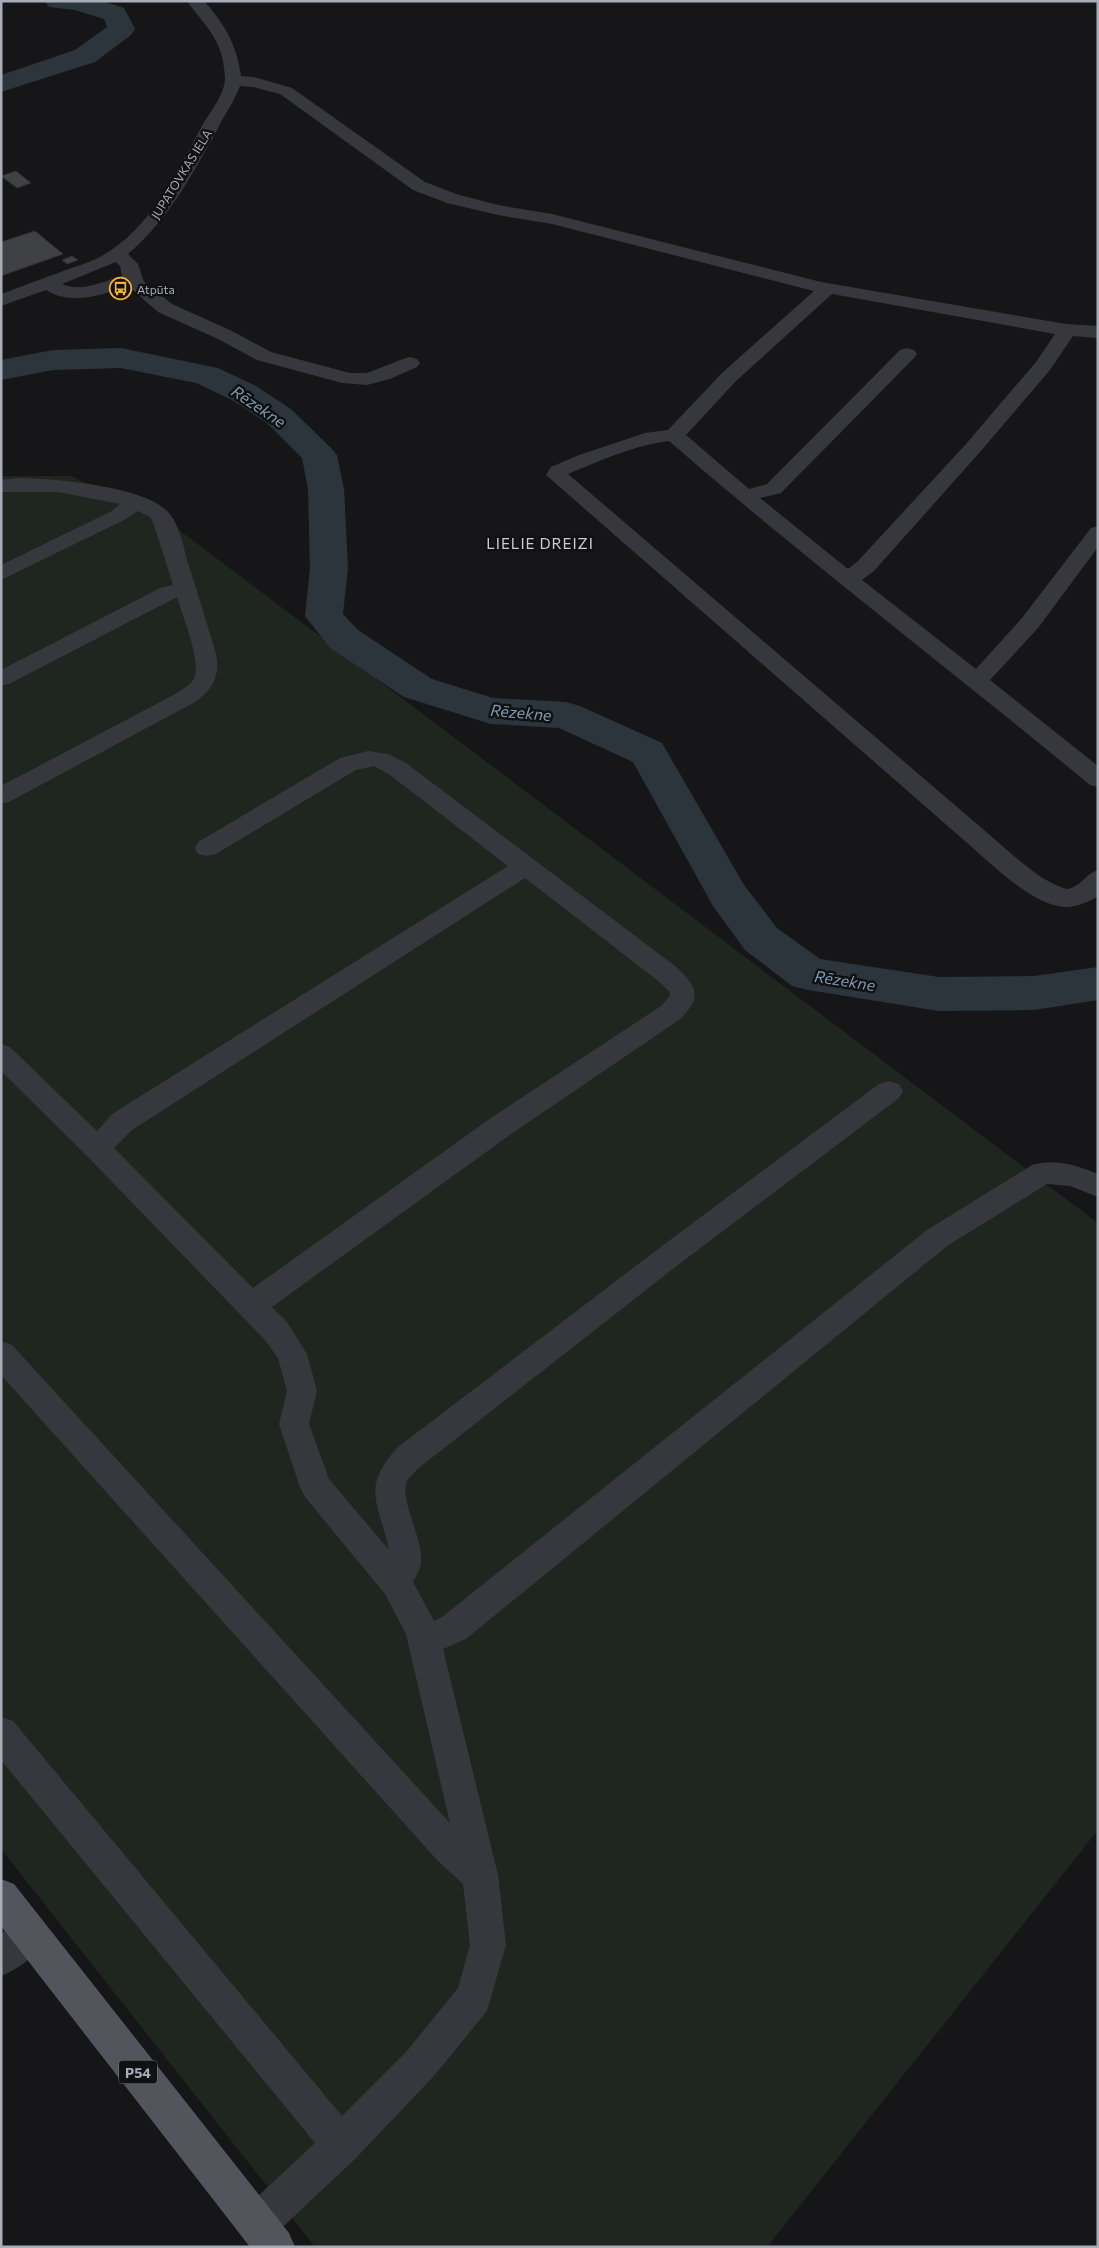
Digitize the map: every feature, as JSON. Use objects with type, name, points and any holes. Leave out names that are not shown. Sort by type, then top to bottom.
[{"type":"main road","name":"P54","points":[[1,1897],[266,2236]]},
{"type":"street","points":[[195,1],[211,18],[229,49],[233,81],[254,82],[286,91],[419,186],[454,199],[498,210],[561,221],[828,288],[1066,330],[1098,332]]},
{"type":"street","name":"JUPATOVKAS IELA","points":[[1,300],[104,262],[118,254],[145,230],[182,177],[233,81]]},
{"type":"street","points":[[118,254],[130,264],[132,279],[137,286],[165,308],[225,335],[264,356],[349,379],[366,379],[383,375],[410,363]]},
{"type":"street","points":[[48,284],[62,292],[86,292],[132,279]]},
{"type":"street","points":[[828,288],[729,377],[691,420],[674,434],[652,437],[586,459],[558,471],[556,475],[1042,892],[1061,898],[1081,896],[1098,879]]},
{"type":"street","points":[[847,580],[866,566],[972,448],[1043,366],[1062,340],[1066,330]]},
{"type":"street","points":[[743,496],[774,489],[907,354]]},
{"type":"street","points":[[674,434],[743,496],[847,580],[1095,773]]},
{"type":"street","points":[[1,486],[41,484],[78,489],[123,498],[159,514],[167,529],[205,654],[208,671],[206,681],[198,690],[1,796]]},
{"type":"street","points":[[1,573],[120,515],[135,503]]},
{"type":"street","points":[[974,680],[986,673],[1030,623],[1098,532]]},
{"type":"street","points":[[1,679],[168,593],[185,588]]},
{"type":"street","points":[[207,848],[348,764],[370,757],[383,760],[398,769],[526,866],[681,986],[684,996],[681,1004],[501,1126],[251,1306]]},
{"type":"street","points":[[96,1147],[130,1117],[526,866]]},
{"type":"street","points":[[1,1054],[96,1147],[276,1331],[292,1354],[302,1391],[294,1424],[316,1487],[393,1579],[422,1631],[480,1875],[488,1945],[474,1998],[420,2064],[341,2145],[266,2236]]},
{"type":"street","points":[[393,1579],[402,1570],[406,1559],[389,1495],[391,1480],[409,1457],[668,1256],[889,1091]]},
{"type":"street","points":[[424,1642],[454,1628],[937,1238],[1042,1173],[1056,1172],[1076,1176],[1098,1186]]},
{"type":"street","points":[[1,1354],[450,1849],[480,1875]]},
{"type":"street","points":[[1,1733],[341,2145]]},
{"type":"street","points":[[1,1958],[30,1933]]},
{"type":"shaded area","points":[[1,476],[71,476],[171,524],[1098,1223],[1098,1830],[767,2247],[315,2247],[1,1849]]},
{"type":"building","points":[[16,171],[31,183],[17,188],[1,176]]},
{"type":"building","points":[[35,231],[63,254],[1,276],[1,242]]},
{"type":"building","points":[[72,256],[78,260],[67,264],[62,260]]},
{"type":"waterway","points":[[1,84],[85,56],[121,29],[115,14],[77,2],[58,1]]},
{"type":"waterway","name":"Rēzekne","points":[[1,370],[53,360],[121,358],[206,375],[244,393],[279,416],[319,455],[326,489],[329,568],[324,616],[344,639],[418,688],[491,711],[566,715],[648,753],[728,895],[761,939],[808,974],[939,994],[1034,993],[1098,983]]},
{"type":"place","name":"Atpūta","points":[[121,289]]},
{"type":"district","name":"LIELIE DREIZI","points":[[540,543]]}]
